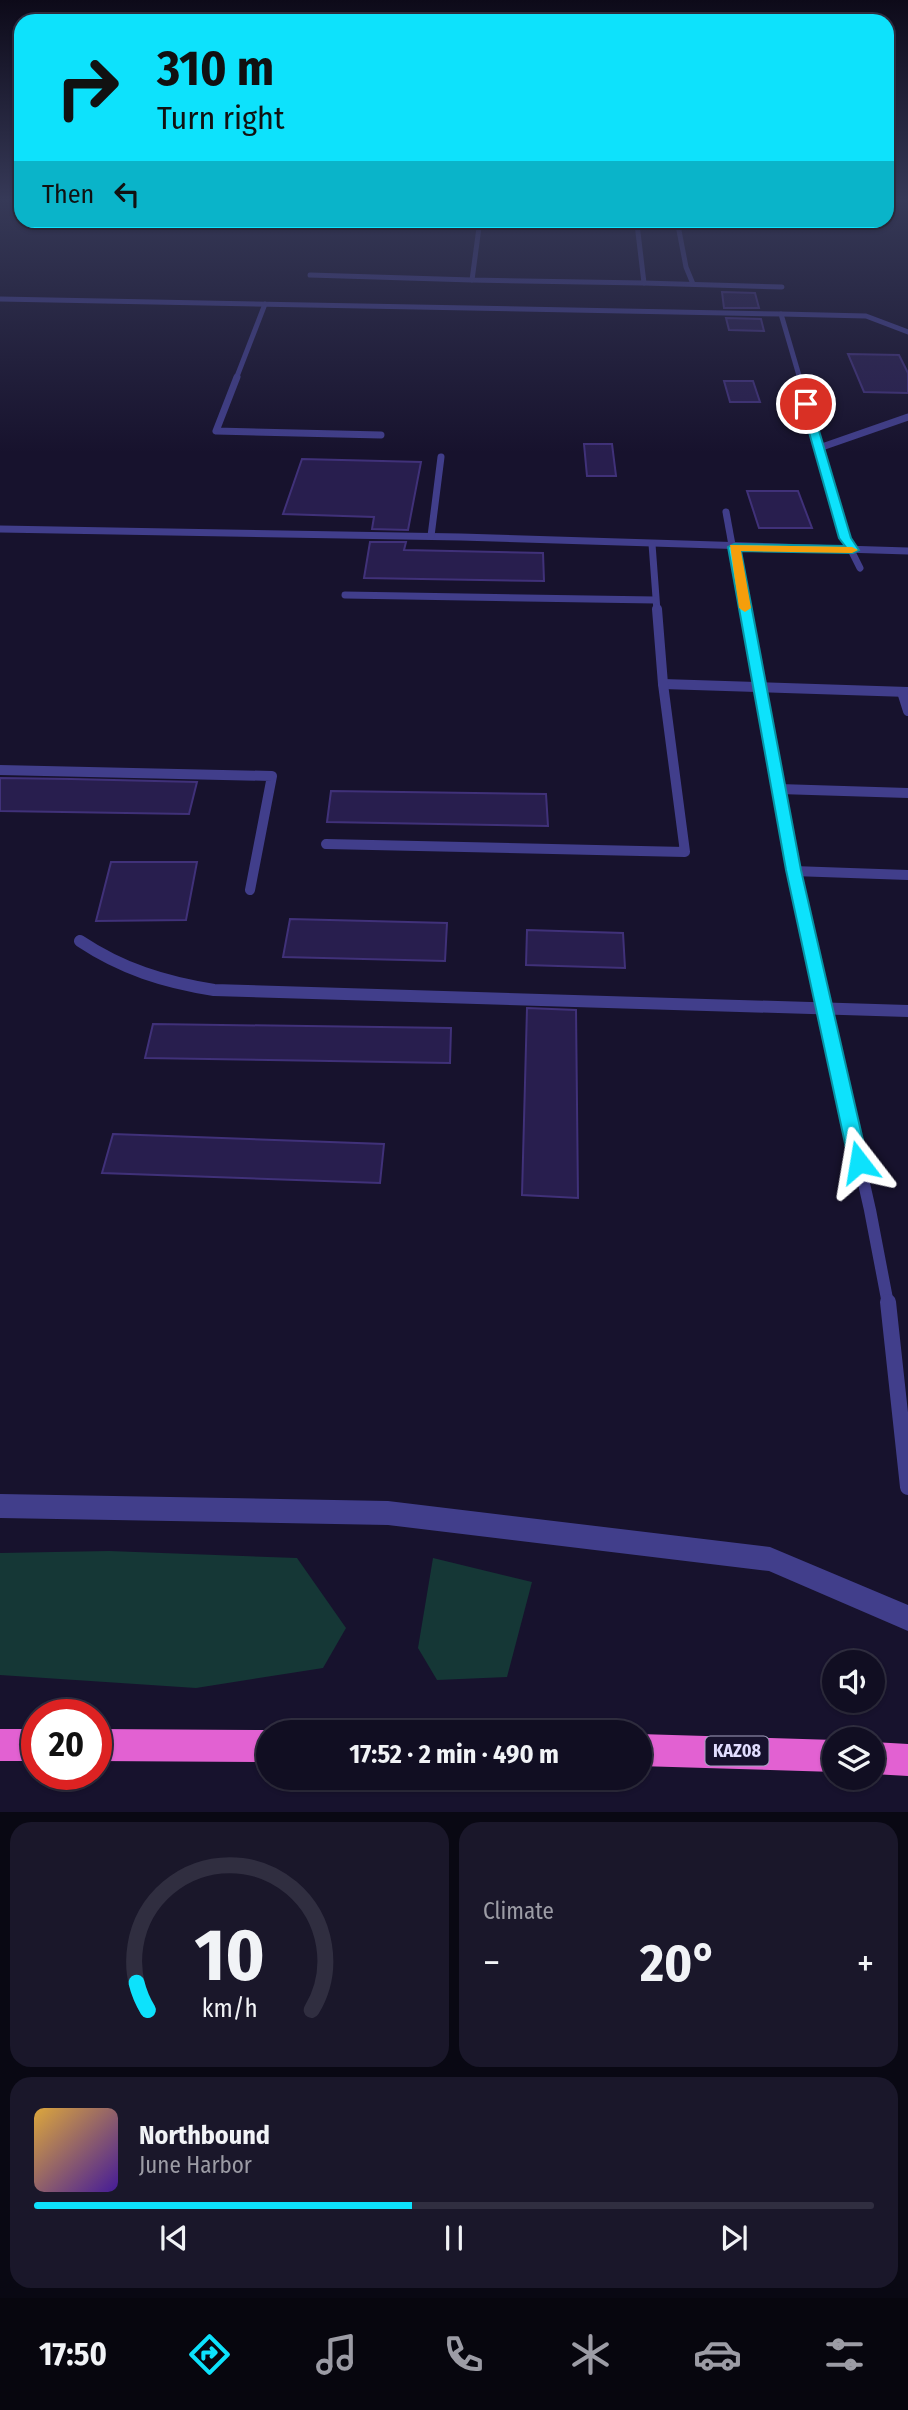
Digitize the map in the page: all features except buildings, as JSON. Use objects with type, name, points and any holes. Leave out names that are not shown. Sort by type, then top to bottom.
[{"type":"highway","points":[[0,1745],[21,1745]]},
{"type":"highway","points":[[112,1745],[256,1746]]},
{"type":"highway","name":"KAZ08","points":[[652,1750],[822,1756]]},
{"type":"highway","points":[[885,1759],[908,1760]]},
{"type":"street","points":[[0,1506],[388,1513],[770,1559],[908,1618]]},
{"type":"lane","points":[[671,284],[782,286]]},
{"type":"lane","points":[[0,299],[866,316],[908,332]]},
{"type":"lane","points":[[265,304],[216,431],[381,435]]},
{"type":"lane","points":[[781,314],[845,538],[860,568]]},
{"type":"lane","points":[[819,448],[908,417]]},
{"type":"lane","points":[[431,536],[442,457]]},
{"type":"lane","points":[[726,512],[793,870],[870,1210],[890,1315],[904,1473],[908,1487]]},
{"type":"lane","points":[[0,529],[431,536],[908,551]]},
{"type":"lane","points":[[327,844],[685,852],[663,684],[652,544]]},
{"type":"lane","points":[[345,595],[655,600]]},
{"type":"lane","points":[[663,684],[905,692],[908,712]]},
{"type":"lane","points":[[0,770],[272,776],[250,890]]},
{"type":"lane","points":[[779,789],[908,793]]},
{"type":"lane","points":[[793,870],[908,875]]},
{"type":"lane","points":[[80,941],[113,965],[156,981],[214,990],[908,1011]]},
{"type":"green space","points":[[109,1551],[297,1558],[346,1628],[323,1668],[196,1688],[0,1675],[0,1553]]},
{"type":"green space","points":[[433,1558],[532,1582],[507,1677],[437,1680],[418,1648]]},
{"type":"slow traffic","points":[[745,608],[734,547],[852,550]]},
{"type":"route","points":[[806,404],[845,538],[853,550],[734,547],[793,870],[859,1162]]}]
